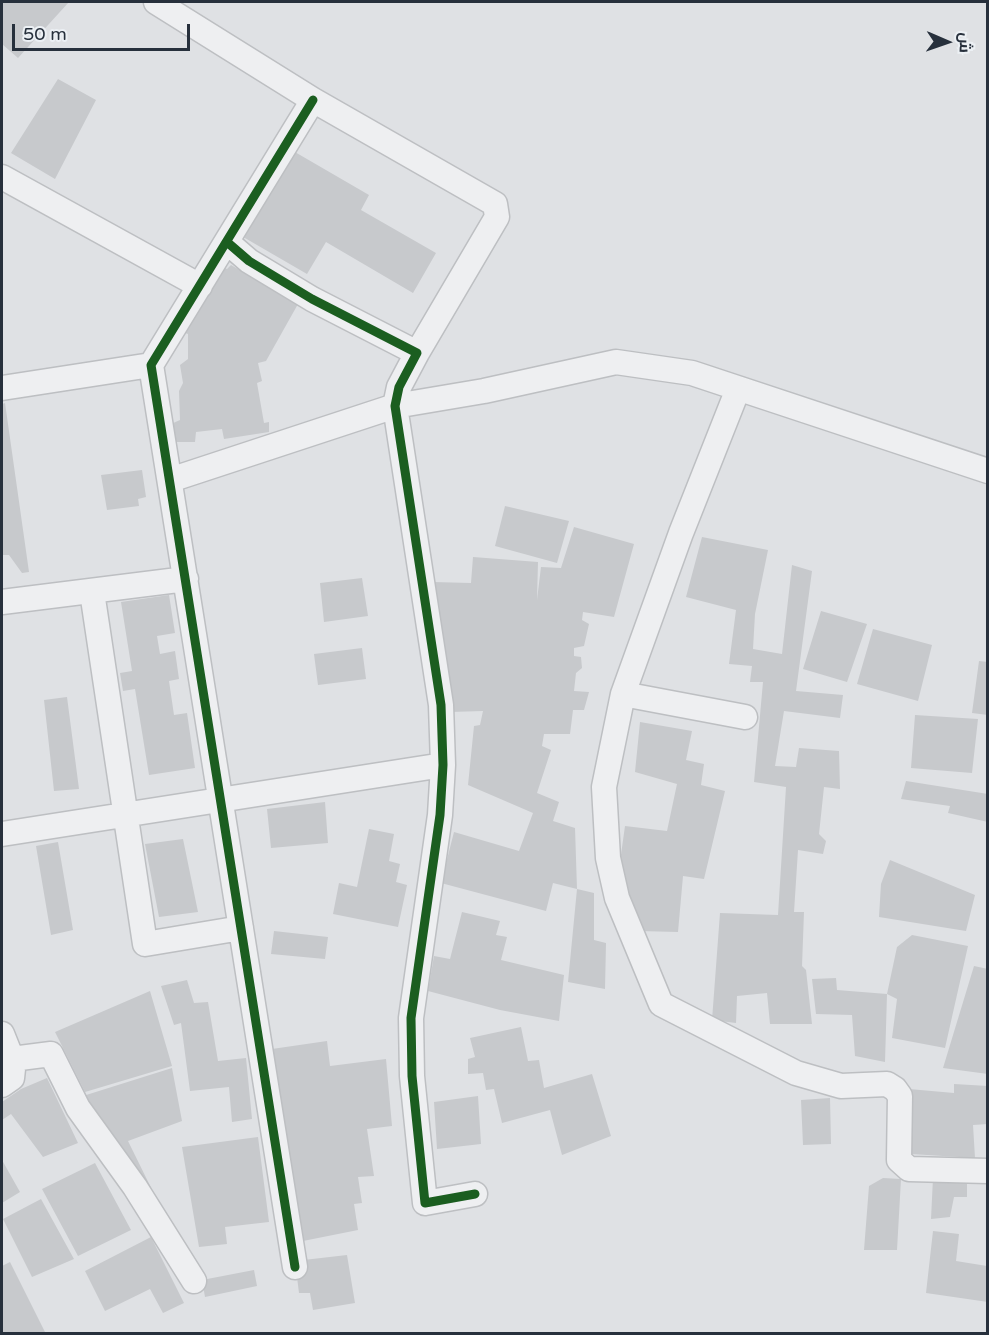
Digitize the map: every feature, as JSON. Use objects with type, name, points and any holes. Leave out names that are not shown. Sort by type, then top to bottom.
[{"type":"street","points":[[156,2],[314,100],[495,204],[498,210],[497,217],[399,387],[395,406],[441,705],[443,765],[440,815],[411,1018],[412,1076],[425,1203],[475,1194]]},
{"type":"street","points":[[295,1267],[152,365],[314,100]]},
{"type":"street","points":[[2,177],[200,286]]},
{"type":"street","points":[[227,242],[249,261],[303,293],[417,353]]},
{"type":"street","points":[[170,480],[395,406],[484,391],[616,362],[692,373],[987,471]]},
{"type":"street","points":[[2,388],[152,365]]},
{"type":"street","points":[[738,389],[681,533],[623,694],[604,787],[608,858],[617,898],[661,1004],[796,1073],[841,1086],[887,1084],[895,1089],[900,1096],[899,1160],[909,1170],[987,1171]]},
{"type":"street","points":[[2,602],[186,579]]},
{"type":"street","points":[[92,592],[146,944],[241,928]]},
{"type":"street","points":[[623,694],[746,717]]},
{"type":"street","points":[[2,834],[443,765]]},
{"type":"street","points":[[2,1034],[12,1059],[12,1078],[2,1085]]},
{"type":"street","points":[[12,1059],[51,1054],[78,1107],[135,1187],[194,1281]]},
{"type":"building","points":[[2,2],[69,2],[18,58],[2,44]]},
{"type":"building","points":[[58,79],[96,100],[55,179],[11,153]]},
{"type":"building","points":[[288,148],[369,195],[361,210],[436,253],[413,293],[326,242],[307,274],[238,234]]},
{"type":"building","points":[[215,263],[227,269],[231,265],[298,304],[266,361],[258,363],[262,381],[257,383],[264,423],[269,422],[269,432],[224,439],[222,429],[196,432],[195,442],[172,442],[171,424],[180,420],[179,391],[183,383],[180,365],[188,359],[188,334],[172,328]]},
{"type":"building","points":[[5,403],[29,572],[22,573],[9,555],[2,555],[2,404]]},
{"type":"building","points":[[142,470],[146,497],[138,499],[139,506],[107,510],[101,475]]},
{"type":"building","points":[[505,506],[569,521],[557,563],[495,546]]},
{"type":"building","points":[[574,527],[634,544],[614,617],[583,612],[582,620],[589,624],[584,646],[574,648],[574,656],[581,657],[582,668],[576,673],[574,691],[589,692],[584,710],[573,710],[570,734],[544,734],[542,746],[551,750],[537,793],[559,802],[553,821],[575,828],[577,889],[553,883],[546,911],[441,883],[454,832],[519,851],[533,813],[468,785],[474,726],[480,725],[483,711],[450,712],[441,651],[439,606],[432,605],[433,582],[471,583],[473,557],[538,562],[537,600],[541,567],[561,568]]},
{"type":"building","points":[[702,537],[768,550],[755,614],[753,649],[782,654],[792,565],[812,571],[796,691],[843,695],[840,718],[784,711],[775,766],[796,767],[799,748],[839,751],[840,789],[824,787],[819,834],[826,841],[823,854],[798,850],[794,912],[804,912],[802,966],[806,970],[812,1024],[770,1024],[767,993],[737,996],[736,1023],[712,1020],[720,913],[778,915],[786,787],[754,782],[763,682],[750,682],[752,666],[729,664],[736,610],[686,597]]},
{"type":"building","points":[[362,578],[368,616],[324,622],[320,583]]},
{"type":"building","points":[[169,595],[175,633],[157,636],[160,654],[175,651],[179,679],[169,681],[174,715],[187,713],[195,768],[149,775],[135,689],[123,691],[120,673],[132,671],[121,602]]},
{"type":"building","points":[[821,611],[867,624],[847,682],[803,669]]},
{"type":"building","points":[[873,629],[932,645],[918,701],[857,684]]},
{"type":"building","points":[[362,648],[366,679],[318,685],[314,654]]},
{"type":"building","points":[[979,661],[988,662],[988,715],[972,713]]},
{"type":"building","points":[[67,697],[79,789],[54,791],[44,700]]},
{"type":"building","points":[[915,715],[978,719],[972,773],[911,768]]},
{"type":"building","points":[[640,722],[692,731],[686,760],[704,764],[701,785],[725,791],[704,879],[683,876],[678,932],[639,931],[619,869],[625,826],[667,831],[677,784],[635,772]]},
{"type":"building","points":[[906,781],[988,794],[988,822],[948,813],[950,806],[901,799]]},
{"type":"building","points":[[325,802],[328,843],[271,848],[267,809]]},
{"type":"building","points":[[369,829],[394,834],[389,861],[400,864],[396,882],[407,885],[398,927],[333,914],[339,883],[357,887]]},
{"type":"building","points":[[183,839],[198,912],[159,917],[145,844]]},
{"type":"building","points":[[58,842],[73,930],[51,935],[36,846]]},
{"type":"building","points":[[890,860],[975,895],[966,931],[879,917],[881,884]]},
{"type":"building","points":[[577,889],[594,893],[594,940],[606,943],[605,989],[568,982]]},
{"type":"building","points":[[462,912],[500,921],[496,935],[507,937],[501,960],[564,975],[559,1021],[500,1010],[428,991],[434,956],[450,959]]},
{"type":"building","points":[[274,931],[328,937],[325,959],[271,954]]},
{"type":"building","points":[[912,935],[968,946],[945,1048],[892,1038],[897,999],[887,994],[897,947]]},
{"type":"building","points":[[974,966],[988,969],[988,1074],[943,1068]]},
{"type":"building","points":[[836,978],[837,990],[887,994],[885,1062],[855,1056],[852,1015],[816,1014],[812,979]]},
{"type":"building","points":[[187,980],[194,1003],[208,1002],[218,1061],[246,1058],[252,1119],[232,1122],[229,1087],[190,1091],[181,1023],[174,1025],[161,986]]},
{"type":"building","points":[[150,991],[172,1066],[85,1092],[55,1032]]},
{"type":"building","points":[[521,1027],[528,1061],[539,1060],[544,1088],[592,1074],[611,1136],[562,1155],[550,1110],[502,1123],[494,1089],[486,1090],[483,1073],[468,1074],[468,1059],[475,1057],[470,1038]]},
{"type":"building","points":[[327,1041],[330,1066],[386,1059],[392,1126],[367,1129],[374,1176],[358,1177],[362,1203],[354,1204],[358,1230],[293,1243],[265,1050]]},
{"type":"building","points":[[172,1068],[182,1121],[128,1141],[162,1210],[83,1096]]},
{"type":"building","points":[[47,1078],[78,1143],[43,1157],[11,1114],[2,1120],[2,1102],[21,1089]]},
{"type":"building","points":[[954,1084],[988,1086],[988,1124],[973,1125],[975,1158],[911,1154],[909,1089],[954,1093]]},
{"type":"building","points":[[478,1096],[481,1144],[437,1149],[434,1102]]},
{"type":"building","points":[[830,1098],[831,1144],[803,1145],[801,1100]]},
{"type":"building","points":[[258,1137],[269,1222],[225,1227],[227,1244],[199,1247],[182,1147]]},
{"type":"building","points":[[2,1160],[20,1192],[2,1203]]},
{"type":"building","points":[[95,1163],[131,1230],[78,1256],[42,1189]]},
{"type":"building","points":[[883,1178],[901,1179],[897,1250],[864,1250],[869,1186]]},
{"type":"building","points":[[933,1178],[967,1178],[967,1197],[954,1197],[950,1217],[931,1219]]},
{"type":"building","points":[[41,1199],[74,1259],[32,1277],[3,1219]]},
{"type":"building","points":[[933,1231],[959,1234],[956,1261],[987,1266],[988,1302],[926,1293]]},
{"type":"building","points":[[151,1237],[184,1303],[163,1313],[150,1289],[105,1311],[85,1271]]},
{"type":"building","points":[[347,1255],[355,1303],[313,1310],[310,1293],[299,1293],[295,1261]]},
{"type":"building","points":[[10,1262],[46,1334],[2,1334],[2,1266]]},
{"type":"building","points":[[254,1270],[257,1286],[205,1297],[202,1280]]},
{"type":"cycle path","points":[[295,1267],[151,365],[313,100]]},
{"type":"cycle path","points":[[227,242],[249,261],[312,299],[417,353],[399,387],[395,406],[441,705],[443,765],[440,815],[411,1018],[412,1076],[425,1203],[475,1194]]}]
